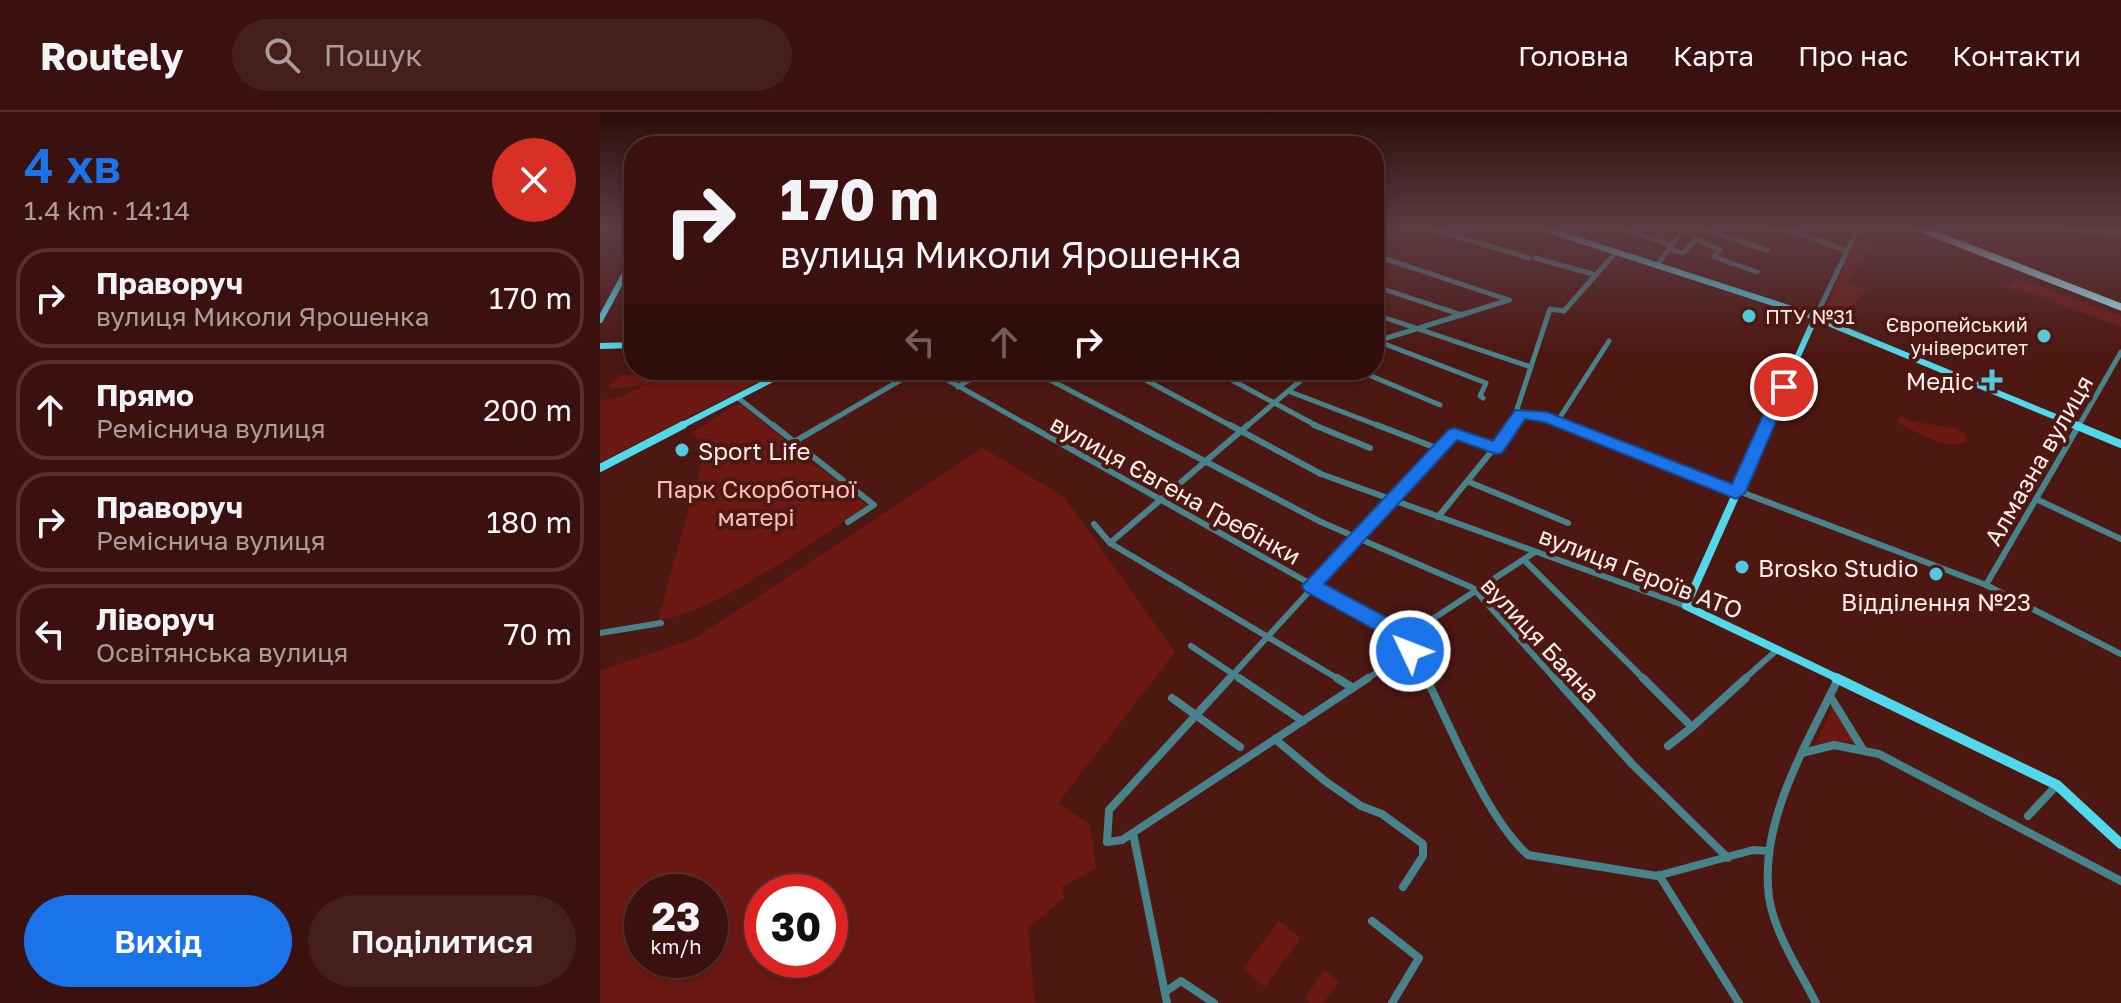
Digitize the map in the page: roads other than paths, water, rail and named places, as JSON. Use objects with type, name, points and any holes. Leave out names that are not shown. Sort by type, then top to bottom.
[{"type":"highway","points":[[2025,270],[2121,307]]},
{"type":"main road","points":[[1671,270],[1815,318],[2121,444]]},
{"type":"main road","points":[[600,320],[624,276]]},
{"type":"main road","points":[[1686,606],[1815,318]]},
{"type":"main road","points":[[600,346],[624,345]]},
{"type":"main road","points":[[600,468],[770,380]]},
{"type":"main road","name":"вулиця Героїв АТО","points":[[1686,606],[2057,785],[2121,844]]},
{"type":"street","points":[[1384,339],[1509,300],[1418,270]]},
{"type":"street","points":[[1576,270],[1596,275]]},
{"type":"street","points":[[1601,270],[1564,311],[1550,309],[1517,409],[1521,413],[1557,422],[1736,493],[1986,585],[2121,654]]},
{"type":"street","points":[[1750,270],[1757,272]]},
{"type":"street","points":[[1815,318],[1838,270]]},
{"type":"street","points":[[1384,289],[1464,315]]},
{"type":"street","points":[[1384,318],[1531,367]]},
{"type":"street","points":[[1557,422],[1609,341]]},
{"type":"street","points":[[1384,344],[1485,382],[1480,396],[1483,398]]},
{"type":"street","name":"Алмазна вулиця","points":[[1986,585],[2121,352]]},
{"type":"street","points":[[794,442],[901,380]]},
{"type":"street","name":"вулиця Євгена Гребінки","points":[[946,380],[1405,637]]},
{"type":"street","points":[[958,387],[969,380]]},
{"type":"street","name":"вулиця Баяна","points":[[1050,380],[1356,538],[1477,590],[1632,764],[1728,858]]},
{"type":"street","name":"вулиця Героїв АТО","points":[[1146,380],[1321,474],[1686,606]]},
{"type":"street","points":[[1231,380],[1325,432],[1370,448]]},
{"type":"street","points":[[1110,543],[1301,380]]},
{"type":"street","points":[[1381,380],[1440,405]]},
{"type":"street","points":[[1288,391],[1439,449]]},
{"type":"street","points":[[737,397],[874,505],[848,522]]},
{"type":"street","points":[[1438,517],[1496,449],[1521,413]]},
{"type":"street","points":[[1410,651],[1122,840],[1107,842],[1109,810],[1454,433],[1496,449]]},
{"type":"street","points":[[1469,482],[1568,523]]},
{"type":"street","points":[[2036,499],[2121,539]]},
{"type":"street","points":[[1094,524],[1110,543],[1353,688]]},
{"type":"street","points":[[1535,552],[1405,637],[1494,811],[1520,850],[1537,859],[1659,875],[1753,850],[1768,851]]},
{"type":"street","points":[[1524,560],[1692,727]]},
{"type":"street","points":[[600,633],[661,623]]},
{"type":"street","points":[[1191,646],[1303,721]]},
{"type":"street","points":[[1668,746],[1778,649]]},
{"type":"street","points":[[1816,1003],[1785,942],[1769,899],[1768,841],[1802,753],[1838,679]]},
{"type":"street","points":[[1830,696],[1862,748]]},
{"type":"street","points":[[1172,698],[1240,747]]},
{"type":"street","points":[[1275,739],[1308,763],[1325,781],[1361,806],[1382,814],[1423,844],[1423,856],[1403,887]]},
{"type":"street","points":[[1802,753],[1826,745],[1862,748],[1890,759],[2121,881]]},
{"type":"street","points":[[2028,816],[2057,785]]},
{"type":"street","points":[[1133,833],[1167,1003]]},
{"type":"street","points":[[1659,875],[1739,1003]]},
{"type":"street","points":[[1372,921],[1419,958],[1392,1003]]},
{"type":"street","points":[[1165,992],[1181,981],[1214,1003]]},
{"type":"place","name":"ПТУ №31","points":[[1749,316]]},
{"type":"place","name":"Європейський університет","points":[[2044,336]]},
{"type":"place","name":"Медіс","points":[[1992,380]]},
{"type":"place","name":"Sport Life","points":[[682,450]]},
{"type":"place","name":"Brosko Studio","points":[[1742,567]]},
{"type":"place","name":"Відділення №23","points":[[1936,574]]},
{"type":"park label","name":"Парк Скорботної матері","points":[[756,502]]}]
